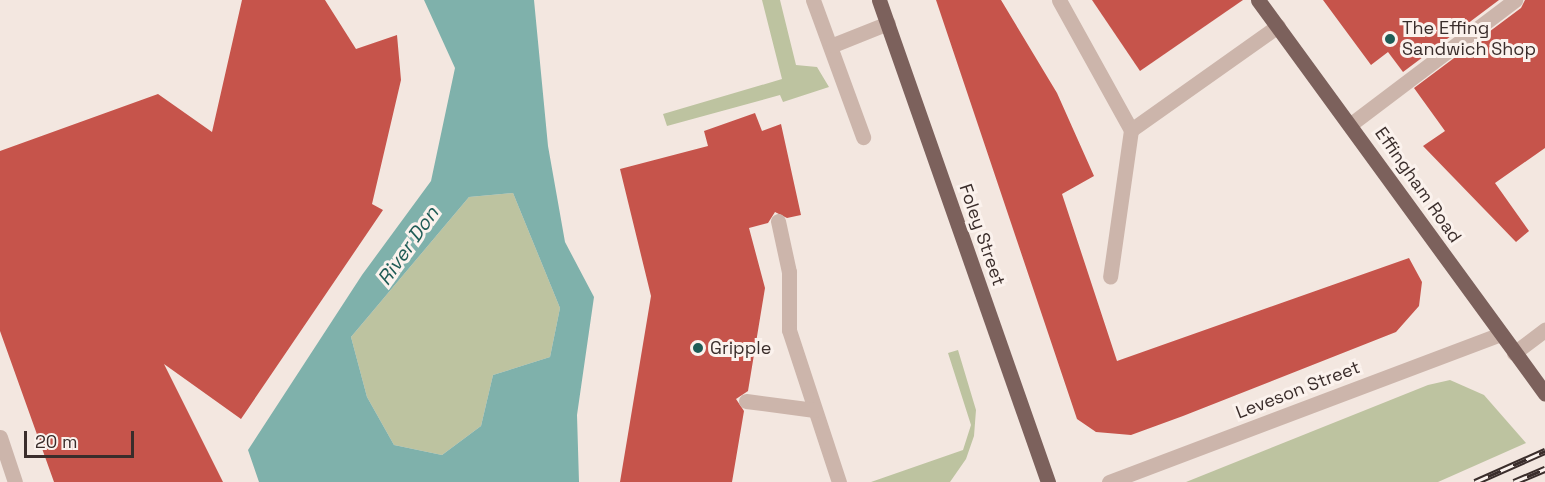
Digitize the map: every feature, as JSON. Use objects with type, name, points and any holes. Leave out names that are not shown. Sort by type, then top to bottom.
[{"type":"main road","name":"Foley Street","points":[[879,0],[1048,482]]},
{"type":"main road","name":"Effingham Road","points":[[1258,0],[1351,124],[1500,334],[1545,393]]},
{"type":"street","points":[[813,0],[833,45],[863,137]]},
{"type":"street","points":[[1059,0],[1131,130],[1110,277]]},
{"type":"street","points":[[1351,124],[1515,0]]},
{"type":"street","points":[[833,45],[888,23]]},
{"type":"street","points":[[1131,130],[1278,26]]},
{"type":"street","points":[[778,220],[789,272],[789,330],[839,482]]},
{"type":"street","points":[[1514,353],[1545,330]]},
{"type":"street","name":"Leveson Street","points":[[1109,482],[1500,334]]},
{"type":"street","points":[[746,401],[814,411]]},
{"type":"street","points":[[0,437],[15,482]]},
{"type":"green space","points":[[762,0],[780,0],[796,65],[817,67],[829,87],[783,102],[780,95],[667,126],[663,114],[782,79]]},
{"type":"green space","points":[[513,193],[560,308],[550,357],[493,375],[481,426],[442,455],[394,445],[367,397],[351,337],[469,197]]},
{"type":"green space","points":[[958,350],[976,410],[974,436],[966,459],[950,482],[871,482],[963,450],[971,425],[948,353]]},
{"type":"green space","points":[[1450,380],[1484,395],[1526,443],[1438,482],[1186,482],[1428,385]]},
{"type":"water","name":"River Don","points":[[424,0],[534,0],[548,146],[565,242],[594,297],[577,415],[579,482],[259,482],[248,450],[362,275],[431,181],[455,68]],"holes":[[[513,193],[560,308],[550,357],[493,375],[481,426],[442,455],[394,445],[367,397],[351,337],[469,197]]]},
{"type":"building","points":[[242,0],[325,0],[356,49],[397,35],[401,80],[372,204],[383,210],[241,419],[164,364],[223,482],[54,482],[0,331],[0,151],[158,94],[212,132]]},
{"type":"building","points":[[936,0],[1001,0],[1057,93],[1094,176],[1062,194],[1117,361],[1409,258],[1422,282],[1419,306],[1396,332],[1183,416],[1131,435],[1096,432],[1077,419]]},
{"type":"building","points":[[1092,0],[1243,0],[1140,71]]},
{"type":"building","points":[[1323,0],[1499,0],[1403,72],[1388,52],[1371,65]]},
{"type":"building","points":[[1525,0],[1545,0],[1545,148],[1495,183],[1529,231],[1516,242],[1423,146],[1445,131],[1414,88],[1521,8]]},
{"type":"building","name":"Gripple","points":[[755,113],[762,131],[781,124],[801,215],[787,218],[775,212],[768,223],[749,228],[765,288],[748,391],[736,399],[744,411],[732,482],[620,482],[651,296],[620,169],[708,146],[704,131]]},
{"type":"railway","points":[[1475,482],[1545,451]]},
{"type":"railway","points":[[1514,482],[1545,469]]},
{"type":"place","name":"The Effing Sandwich Shop","points":[[1390,39]]},
{"type":"place","name":"Gripple","points":[[698,348]]}]
